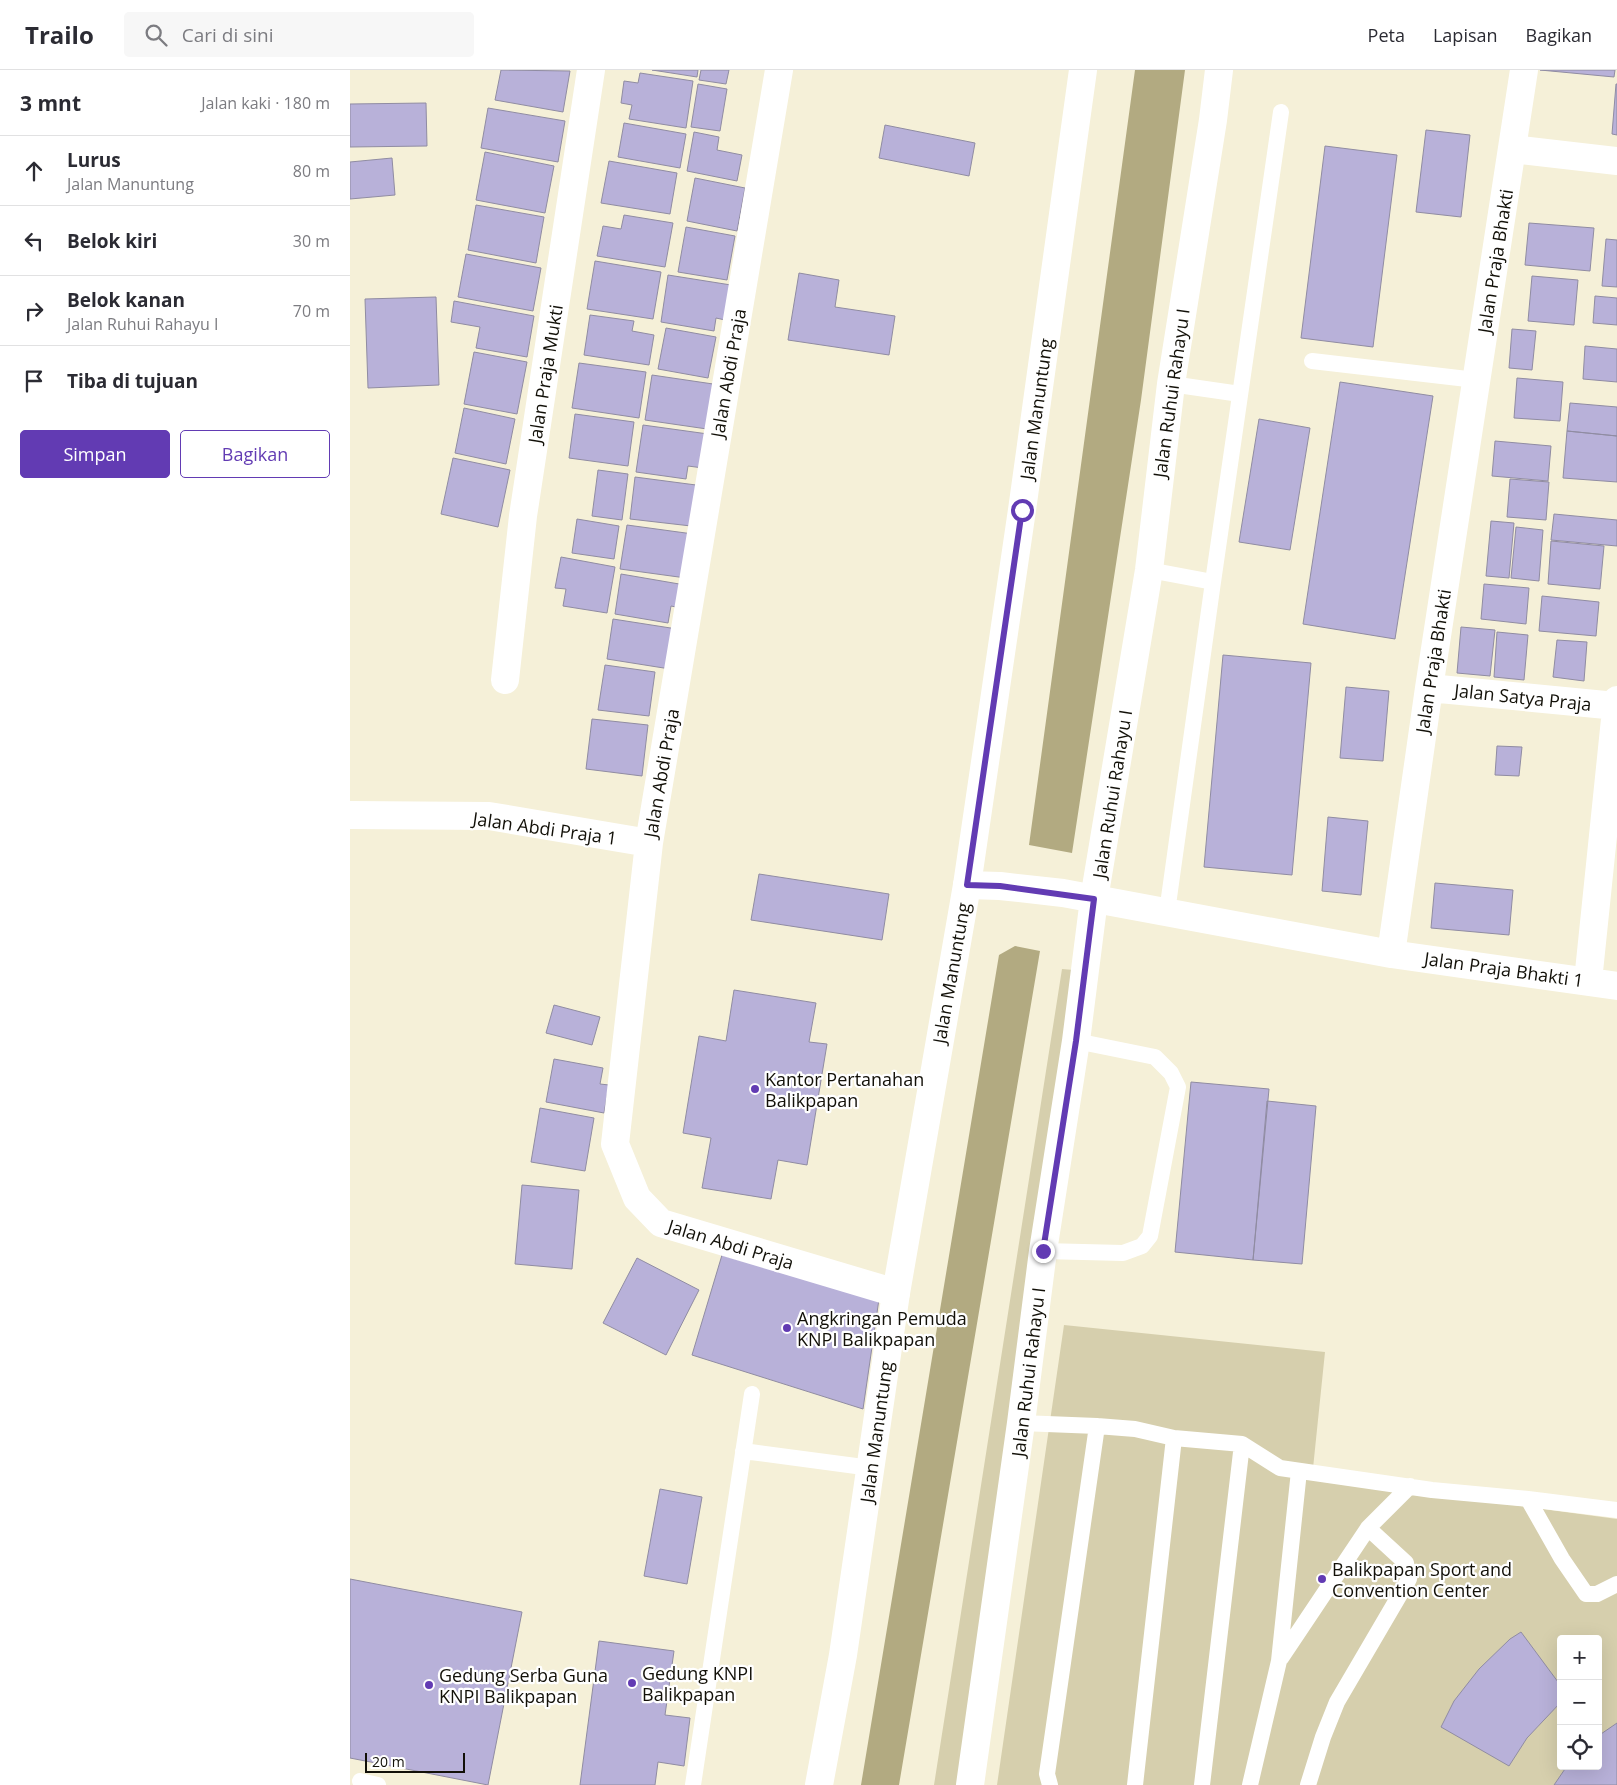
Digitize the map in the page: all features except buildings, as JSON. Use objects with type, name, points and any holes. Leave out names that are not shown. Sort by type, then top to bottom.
[{"type":"street","name":"Jalan Praja Mukti","points":[[504,680],[523,516],[591,70]]},
{"type":"street","name":"Jalan Abdi Praja","points":[[779,70],[649,843],[615,1144],[638,1198],[661,1223],[896,1293]]},
{"type":"street","name":"Jalan Manuntung","points":[[819,1785],[843,1655],[896,1293],[967,885],[1022,510],[1083,70]]},
{"type":"street","name":"Jalan Ruhui Rahayu I","points":[[970,1785],[1043,1251],[1076,1041],[1094,899],[1149,570],[1172,384],[1219,70]]},
{"type":"street","name":"Jalan Praja Bhakti","points":[[1391,954],[1429,688],[1524,70]]},
{"type":"street","points":[[1512,149],[1617,161]]},
{"type":"street","name":"Jalan Satya Praja","points":[[1429,688],[1617,704]]},
{"type":"street","points":[[1588,981],[1617,704]]},
{"type":"street","name":"Jalan Abdi Praja 1","points":[[350,814],[489,816],[649,843]]},
{"type":"street","points":[[967,885],[1000,886],[1094,899],[1391,954]]},
{"type":"street","name":"Jalan Praja Bhakti 1","points":[[1391,954],[1617,986]]},
{"type":"lane","points":[[1167,912],[1281,112]]},
{"type":"lane","points":[[1312,360],[1476,380]]},
{"type":"lane","points":[[1172,384],[1240,394]]},
{"type":"lane","points":[[1149,570],[1213,582]]},
{"type":"lane","points":[[1043,1251],[1123,1253],[1142,1246],[1150,1236],[1178,1087],[1171,1073],[1155,1057],[1076,1041]]},
{"type":"lane","points":[[693,1785],[752,1394]]},
{"type":"lane","points":[[1021,1423],[1135,1429],[1174,1438],[1242,1444],[1280,1468],[1410,1486],[1617,1510]]},
{"type":"lane","points":[[1050,1785],[1047,1774],[1097,1426]]},
{"type":"lane","points":[[1135,1785],[1174,1438]]},
{"type":"lane","points":[[1202,1785],[1242,1444]]},
{"type":"lane","points":[[743,1451],[871,1468]]},
{"type":"lane","points":[[1250,1785],[1279,1661],[1299,1471]]},
{"type":"lane","points":[[1279,1661],[1368,1528],[1410,1486]]},
{"type":"lane","points":[[1528,1499],[1562,1559],[1586,1594],[1597,1594],[1617,1584]]},
{"type":"lane","points":[[1308,1785],[1323,1737],[1337,1702],[1408,1579],[1406,1563],[1368,1528]]},
{"type":"lane","points":[[360,1781],[378,1785]]},
{"type":"shaded area","points":[[1135,70],[1185,70],[1141,400],[1072,853],[1029,845]]},
{"type":"shaded area","points":[[1015,946],[1040,951],[899,1785],[861,1785],[999,955]]},
{"type":"shaded area","points":[[1062,969],[1085,971],[960,1785],[934,1785]]},
{"type":"shaded area","name":"Balikpapan Sport and Convention Center","points":[[1064,1325],[1325,1352],[1312,1478],[1617,1519],[1617,1785],[997,1785]]},
{"type":"place","name":"Kantor Pertanahan Balikpapan","points":[[755,1089]]},
{"type":"place","name":"Angkringan Pemuda KNPI Balikpapan","points":[[787,1328]]},
{"type":"place","name":"Balikpapan Sport and Convention Center","points":[[1322,1579]]},
{"type":"place","name":"Gedung KNPI Balikpapan","points":[[632,1683]]},
{"type":"place","name":"Gedung Serba Guna KNPI Balikpapan","points":[[429,1685]]},
{"type":"route","points":[[1022,510],[967,885],[1000,886],[1094,899],[1076,1041],[1043,1251]]}]
